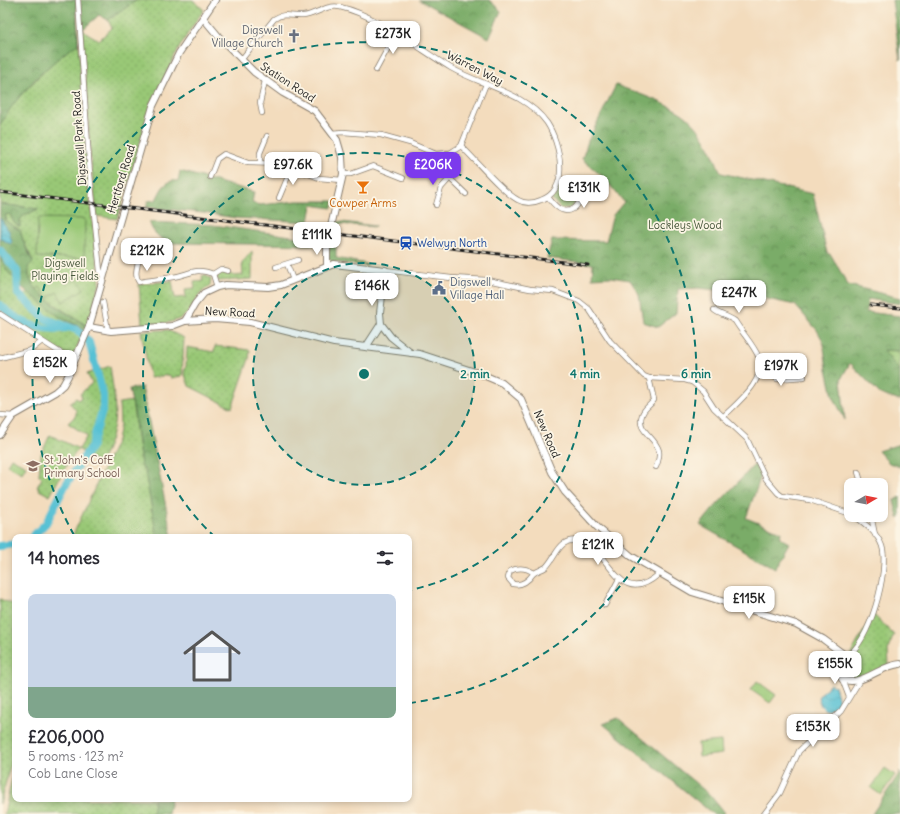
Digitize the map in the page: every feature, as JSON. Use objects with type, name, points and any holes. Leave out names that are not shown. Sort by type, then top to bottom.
[{"type":"street","name":"Digswell Park Road","points":[[78,0],[90,174],[100,271],[103,274]]},
{"type":"street","name":"Hertford Road","points":[[0,435],[13,416],[55,392],[63,385],[89,327],[103,274],[153,106],[179,53],[200,22],[204,19],[214,0]]},
{"type":"street","points":[[241,60],[274,19],[286,14],[304,16],[334,6],[333,0]]},
{"type":"street","name":"Warren Way","points":[[334,6],[354,12],[396,33],[452,68],[527,104],[535,110],[547,124],[558,149],[560,170],[559,182]]},
{"type":"street","name":"Station Road","points":[[204,19],[241,60],[265,81],[283,93],[309,106],[332,133],[341,152],[342,177],[327,244],[327,266]]},
{"type":"street","points":[[376,70],[396,33]]},
{"type":"street","points":[[262,113],[260,103],[265,81]]},
{"type":"street","points":[[332,133],[343,132],[381,135],[410,143],[436,154],[450,154],[461,146],[486,84]]},
{"type":"street","points":[[260,162],[260,154],[267,136]]},
{"type":"street","points":[[461,146],[514,198],[528,203],[537,202],[548,197],[555,190],[559,182],[568,183],[576,188],[580,196],[578,204],[571,210],[563,211],[548,197]]},
{"type":"street","points":[[210,177],[217,159],[222,154],[226,154],[241,161],[273,162],[292,167],[319,178],[342,177],[373,166],[403,178]]},
{"type":"street","points":[[436,154],[436,165],[466,194]]},
{"type":"street","points":[[279,198],[292,167]]},
{"type":"street","points":[[436,205],[441,188],[449,179]]},
{"type":"street","points":[[140,250],[136,274],[139,282],[166,277],[172,278],[198,270],[213,274],[221,269],[228,271]]},
{"type":"street","points":[[276,266],[298,260]]},
{"type":"street","points":[[287,264],[293,280]]},
{"type":"street","points":[[185,321],[200,297],[217,287],[238,284],[268,287],[281,285],[334,264],[451,278],[487,280],[530,289],[553,291],[579,301],[589,309],[610,341],[639,371],[649,378],[676,379],[692,382],[703,391],[714,408],[747,439],[766,479],[778,493],[782,496],[810,500],[844,512]]},
{"type":"street","points":[[385,270],[380,313],[381,324],[391,337],[411,353]]},
{"type":"street","points":[[213,274],[217,287]]},
{"type":"street","points":[[103,302],[108,331]]},
{"type":"street","points":[[714,310],[721,316],[731,318],[735,321],[759,358],[759,373],[755,382],[723,417]]},
{"type":"street","points":[[0,314],[41,342],[70,359]]},
{"type":"street","name":"New Road","points":[[89,327],[108,331],[169,327],[185,321],[215,319],[250,322],[334,343],[411,353],[491,377],[510,389],[521,399],[552,472],[566,492],[581,510],[612,541],[631,556],[659,574],[692,592],[710,599],[796,624],[823,639],[846,656]]},
{"type":"street","points":[[366,347],[381,324]]},
{"type":"street","points":[[0,358],[31,350],[41,342]]},
{"type":"street","points":[[759,373],[770,373],[776,379],[804,376]]},
{"type":"street","points":[[649,378],[654,400],[644,410],[641,419],[645,433],[658,449],[659,456],[656,467]]},
{"type":"street","points":[[0,415],[13,416]]},
{"type":"street","points":[[858,472],[860,478]]},
{"type":"street","points":[[848,697],[841,672],[846,661],[846,656],[850,654],[863,636],[873,614],[881,586],[884,558],[881,544],[875,535],[860,522]]},
{"type":"street","points":[[872,522],[875,535]]},
{"type":"street","points":[[534,573],[528,570],[516,568],[510,571],[508,578],[512,584],[519,585],[528,580],[534,573],[545,568],[562,545],[576,541],[587,544],[619,578],[634,586],[649,583],[659,574]]},
{"type":"street","points":[[605,605],[619,578]]},
{"type":"street","points":[[842,679],[852,682],[860,680],[889,666],[900,664]]},
{"type":"street","points":[[764,814],[780,793],[799,751],[841,711],[848,697],[860,680]]},
{"type":"green space","name":"Digswell Playing Fields","points":[[0,0],[76,0],[89,194],[100,283],[87,326],[55,305],[39,292],[30,279],[28,267],[33,261],[20,234],[7,222],[5,214],[10,214],[20,226],[20,220],[24,215],[38,209],[0,204],[0,126],[12,104],[59,56]]},
{"type":"green space","points":[[0,0],[76,0],[78,44],[56,60],[34,80],[14,103],[0,126]]},
{"type":"green space","points":[[80,0],[137,0],[108,20],[99,15],[82,30]]},
{"type":"green space","points":[[137,0],[193,0],[204,10],[187,34],[161,84],[142,137],[117,219],[97,216],[91,164],[82,30],[99,40],[112,28],[108,20]]},
{"type":"green space","points":[[419,0],[489,0],[501,11],[489,38]]},
{"type":"green space","points":[[892,0],[900,0],[900,60]]},
{"type":"green space","name":"Lockleys Wood","points":[[616,85],[663,103],[686,116],[704,138],[721,173],[813,194],[827,253],[831,255],[848,285],[900,298],[900,304],[868,299],[866,312],[900,316],[900,351],[883,350],[900,371],[900,401],[880,394],[850,363],[841,379],[845,420],[833,396],[823,341],[817,330],[795,305],[735,292],[698,288],[678,289],[676,313],[658,327],[643,322],[639,294],[630,280],[611,277],[592,278],[593,264],[547,258],[552,240],[606,241],[613,215],[624,202],[604,178],[582,159],[588,141]]},
{"type":"green space","points":[[180,171],[254,192],[252,203],[260,205],[297,201],[334,201],[332,208],[312,205],[309,222],[236,218],[146,207],[148,201],[156,200],[167,183],[178,181]]},
{"type":"green space","points":[[561,184],[567,185],[577,193],[577,201],[571,208],[560,208],[552,199]]},
{"type":"green space","points":[[0,204],[39,209],[24,215],[20,220],[20,227],[14,223],[10,214],[5,215],[7,222],[20,230],[25,246],[33,262],[28,267],[30,279],[34,286],[56,306],[87,326],[86,329],[61,318],[24,289],[7,271],[0,257]]},
{"type":"green space","points":[[38,218],[85,219],[84,258],[37,257]]},
{"type":"green space","points":[[334,221],[375,227],[339,224],[338,231],[332,230]]},
{"type":"green space","points":[[149,222],[213,225],[320,240],[320,245],[173,243],[158,236]]},
{"type":"green space","points":[[330,241],[336,242],[336,258],[367,264],[367,266],[332,262],[328,258]]},
{"type":"green space","points":[[252,251],[252,279],[218,281],[217,277],[223,271],[235,276],[243,275],[242,263]]},
{"type":"green space","points":[[0,252],[17,271],[17,294],[21,298],[30,291],[61,318],[85,330],[73,355],[44,343],[0,310]]},
{"type":"green space","points":[[50,265],[57,276],[60,274],[67,285],[77,279],[84,289],[63,302],[57,292],[47,298],[40,287],[36,289],[30,278]]},
{"type":"green space","points":[[205,275],[211,279],[210,286],[201,294],[185,315],[177,320],[142,325],[139,284],[172,281],[175,298],[186,297],[185,289],[195,288],[194,282],[203,281],[202,276]]},
{"type":"green space","points":[[167,330],[184,338],[182,376],[171,378],[170,375],[150,378],[141,331]]},
{"type":"green space","points":[[215,346],[250,350],[249,359],[232,408],[189,386],[184,372],[186,366],[187,347],[214,352]]},
{"type":"green space","points":[[882,350],[900,351],[900,371]]},
{"type":"green space","points":[[110,366],[115,405],[114,426],[100,464],[78,449],[63,471],[50,496],[39,490],[40,488],[37,487],[42,478],[39,475],[41,454],[50,435],[79,449],[87,436],[68,423],[76,415],[76,410],[70,403],[76,398],[79,400],[82,397],[80,394],[92,383],[87,374]]},
{"type":"green space","points":[[142,387],[171,534],[156,534],[145,472],[141,465],[134,411],[129,389]]},
{"type":"green space","points":[[132,401],[141,465],[145,472],[156,534],[73,534],[117,440],[120,425],[119,403]]},
{"type":"green space","points":[[900,444],[900,467],[889,463],[878,451]]},
{"type":"green space","points":[[11,458],[26,466],[22,473],[7,465]]},
{"type":"green space","points":[[755,464],[761,476],[746,518],[781,532],[780,538],[789,543],[775,568],[700,525]]},
{"type":"green space","points":[[900,497],[900,517],[898,518],[894,501]]},
{"type":"green space","points":[[0,599],[12,604],[12,758],[0,804]]},
{"type":"green space","points":[[873,614],[894,635],[888,649],[889,666],[860,680],[844,680],[841,672]]},
{"type":"green space","points":[[757,681],[776,695],[770,703],[751,690]]},
{"type":"green space","points":[[618,718],[710,795],[725,814],[713,814],[603,724]]},
{"type":"green space","points":[[721,741],[722,754],[699,757],[698,743]]},
{"type":"green space","points":[[885,768],[895,775],[881,795],[871,788]]},
{"type":"green space","points":[[900,772],[900,814],[872,814],[899,774]]},
{"type":"green space","points":[[12,779],[12,802],[154,802],[153,813],[4,814]]},
{"type":"green space","points":[[154,802],[170,802],[168,814],[152,814]]},
{"type":"water","points":[[0,218],[9,231],[12,242],[10,244],[0,238]]},
{"type":"water","points":[[830,684],[835,686],[839,701],[836,707],[825,710],[821,706],[818,697]]},
{"type":"waterway","points":[[0,250],[17,271],[18,294],[46,319],[77,330],[89,342],[103,395],[103,408],[92,445],[65,486],[46,523],[35,534]]},
{"type":"waterway","points":[[0,305],[15,317],[30,325],[56,329],[66,328]]},
{"type":"waterway","points":[[0,546],[12,544]]},
{"type":"railway","points":[[0,192],[588,265]]},
{"type":"railway","points":[[871,305],[900,308]]},
{"type":"place","name":"Digswell Village Church","points":[[294,36]]},
{"type":"place","name":"Cowper Arms","points":[[363,187]]},
{"type":"place","name":"Welwyn North","points":[[406,243]]},
{"type":"place","name":"Digswell Village Hall","points":[[439,288]]},
{"type":"place","name":"St John's CofE Primary School","points":[[33,466]]}]
